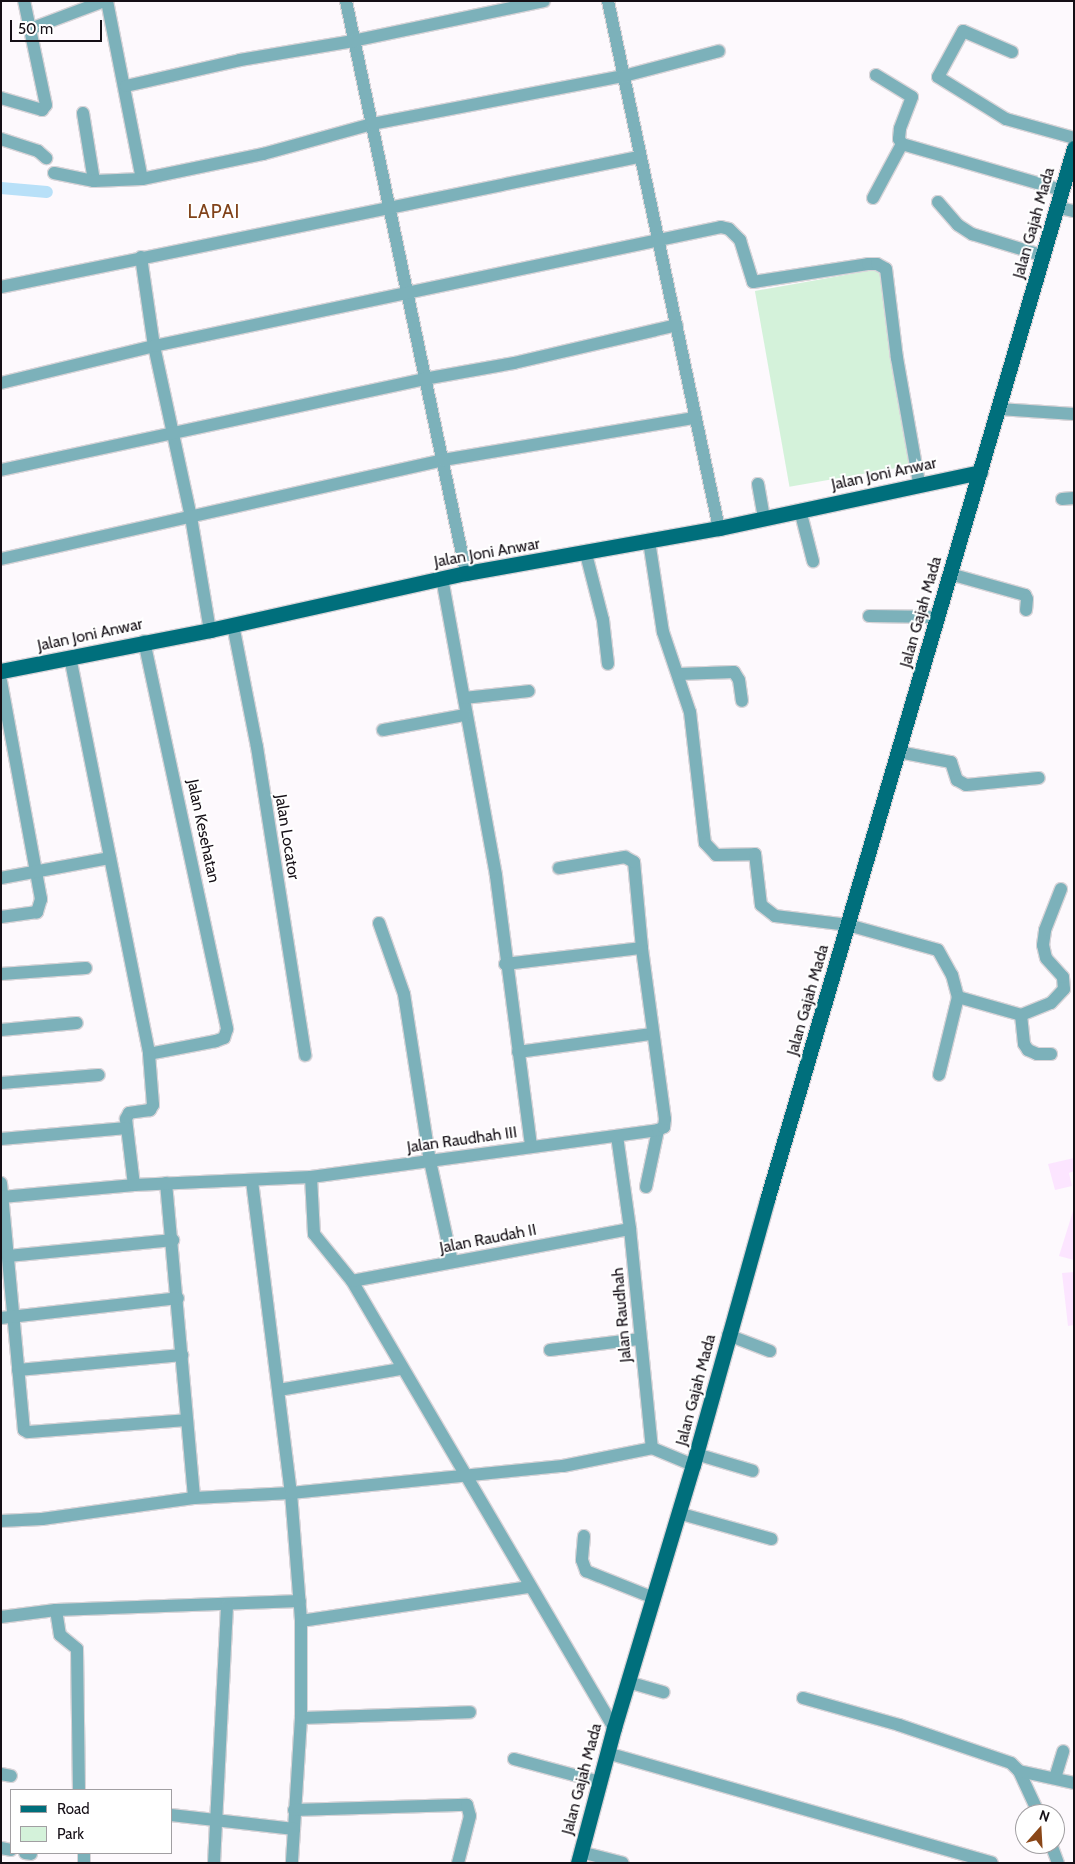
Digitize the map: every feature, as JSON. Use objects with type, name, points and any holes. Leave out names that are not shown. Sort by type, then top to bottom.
[{"type":"main road","name":"Jalan Gajah Mada","points":[[579,1857],[607,1752],[695,1460],[728,1335],[999,409],[1041,255],[1074,148]]},
{"type":"main road","name":"Jalan Joni Anwar","points":[[1,671],[144,641],[234,625],[466,573],[586,554],[719,528],[920,483],[980,472]]},
{"type":"street","points":[[1,98],[42,110],[46,108],[44,86],[24,1]]},
{"type":"street","points":[[30,29],[106,1],[126,86],[142,179]]},
{"type":"street","points":[[346,1],[353,41],[409,292],[424,379],[466,573]]},
{"type":"street","points":[[126,86],[240,60],[353,41],[544,1]]},
{"type":"street","points":[[608,1],[639,157],[677,325],[719,528]]},
{"type":"street","points":[[1012,52],[963,32],[938,77],[1006,119],[1074,138]]},
{"type":"street","points":[[54,173],[94,181],[142,179],[263,154],[372,124],[624,76],[719,51]]},
{"type":"street","points":[[876,75],[912,97],[900,129],[899,139],[902,144],[1061,190]]},
{"type":"street","points":[[83,113],[94,181]]},
{"type":"street","points":[[1,139],[38,151],[46,158]]},
{"type":"street","points":[[873,198],[902,144]]},
{"type":"street","points":[[1,287],[142,257],[391,210],[639,157]]},
{"type":"street","points":[[938,202],[958,225],[972,234],[1041,255]]},
{"type":"street","points":[[1056,208],[1074,212]]},
{"type":"street","points":[[1,383],[154,346],[722,228],[729,229],[740,240],[753,282],[868,264],[877,264],[886,269],[897,358],[920,483]]},
{"type":"street","points":[[142,257],[154,346],[192,517],[210,630]]},
{"type":"street","points":[[1,470],[424,379],[514,363],[677,325]]},
{"type":"street","points":[[999,409],[1074,414]]},
{"type":"street","points":[[1,559],[443,460],[695,418]]},
{"type":"street","points":[[758,484],[764,518]]},
{"type":"street","points":[[800,510],[813,562]]},
{"type":"street","points":[[649,541],[663,632],[679,674],[690,712],[705,844],[710,852],[716,855],[755,854],[761,905],[770,913],[848,925],[938,950],[952,975],[958,997],[939,1075]]},
{"type":"street","points":[[586,554],[603,620],[608,664]]},
{"type":"street","points":[[950,574],[1025,595],[1026,610]]},
{"type":"street","points":[[442,578],[464,698],[465,715],[496,876],[531,1147]]},
{"type":"street","points":[[869,616],[938,617]]},
{"type":"street","name":"Jalan Locator","points":[[234,625],[257,747],[305,1055]]},
{"type":"street","name":"Jalan Kesehatan","points":[[144,641],[227,1029],[224,1038],[216,1041],[149,1054]]},
{"type":"street","points":[[70,657],[149,1054],[153,1105],[150,1110],[127,1115],[134,1185]]},
{"type":"street","points":[[679,674],[734,672],[739,680],[742,701]]},
{"type":"street","points":[[1,681],[37,871],[41,903],[36,912],[1,917]]},
{"type":"street","points":[[464,698],[529,691]]},
{"type":"street","points":[[383,730],[465,715]]},
{"type":"street","points":[[899,752],[951,762],[957,780],[963,785],[1039,778]]},
{"type":"street","points":[[1,878],[110,858]]},
{"type":"street","points":[[559,868],[631,858],[634,862],[652,1034],[665,1119],[664,1127],[658,1130],[646,1187]]},
{"type":"street","points":[[958,997],[1021,1015],[1051,1003],[1064,989],[1062,977],[1046,958],[1043,945],[1045,930],[1062,889]]},
{"type":"street","points":[[379,923],[404,994],[430,1161],[452,1262]]},
{"type":"street","points":[[506,964],[642,948]]},
{"type":"street","points":[[1,974],[86,968]]},
{"type":"street","points":[[1021,1015],[1024,1044],[1028,1050],[1037,1054],[1051,1054]]},
{"type":"street","points":[[1,1030],[77,1023]]},
{"type":"street","points":[[518,1052],[652,1034]]},
{"type":"street","points":[[1,1083],[99,1074]]},
{"type":"street","points":[[1,1139],[127,1128]]},
{"type":"street","name":"Jalan Raudhah III","points":[[2,1196],[134,1185],[252,1181],[311,1176],[658,1130]]},
{"type":"street","name":"Jalan Raudhah","points":[[617,1136],[630,1229],[652,1448]]},
{"type":"street","points":[[311,1176],[314,1234],[352,1281],[401,1369],[614,1728]]},
{"type":"street","points":[[252,1181],[292,1493],[300,1601],[301,1718],[292,1863]]},
{"type":"street","points":[[1,1183],[8,1256],[7,1317],[18,1370],[24,1430],[28,1432],[187,1420]]},
{"type":"street","points":[[166,1183],[173,1240],[194,1498]]},
{"type":"street","name":"Jalan Raudah II","points":[[352,1281],[630,1229]]},
{"type":"street","points":[[8,1256],[173,1240]]},
{"type":"street","points":[[7,1317],[178,1298]]},
{"type":"street","points":[[728,1335],[770,1351]]},
{"type":"street","points":[[550,1350],[640,1339]]},
{"type":"street","points":[[18,1370],[182,1355]]},
{"type":"street","points":[[279,1390],[401,1369]]},
{"type":"street","points":[[1,1521],[42,1519],[194,1498],[292,1493],[463,1474],[564,1466],[652,1448],[695,1460],[754,1471]]},
{"type":"street","points":[[678,1513],[771,1539]]},
{"type":"street","points":[[584,1536],[582,1560],[586,1571],[654,1598]]},
{"type":"street","points":[[301,1622],[529,1587]]},
{"type":"street","points":[[1,1617],[56,1610],[227,1606],[300,1601]]},
{"type":"street","points":[[214,1863],[227,1606]]},
{"type":"street","points":[[56,1610],[60,1635],[77,1649],[79,1789]]},
{"type":"street","points":[[628,1682],[664,1692]]},
{"type":"street","points":[[802,1698],[1003,1759],[1019,1771],[1074,1783]]},
{"type":"street","points":[[301,1718],[470,1712]]},
{"type":"street","points":[[1055,1778],[1064,1751]]},
{"type":"street","points":[[607,1752],[992,1863]]},
{"type":"street","points":[[514,1759],[600,1782]]},
{"type":"street","points":[[1019,1771],[1034,1804]]},
{"type":"street","points":[[294,1810],[467,1805],[470,1816],[458,1863]]},
{"type":"street","points":[[172,1815],[216,1822],[294,1829]]},
{"type":"street","points":[[579,1857],[623,1863]]},
{"type":"shaded area","points":[[1074,1158],[1074,1171],[1069,1173],[1072,1186],[1055,1190],[1048,1164]]},
{"type":"shaded area","points":[[1074,1208],[1074,1260],[1059,1256]]},
{"type":"shaded area","points":[[1074,1272],[1074,1325],[1068,1326],[1062,1273]]},
{"type":"green space","points":[[879,269],[914,465],[789,487],[755,291]]},
{"type":"waterway","points":[[1,188],[47,192]]},
{"type":"district","name":"LAPAI","points":[[214,212]]}]
